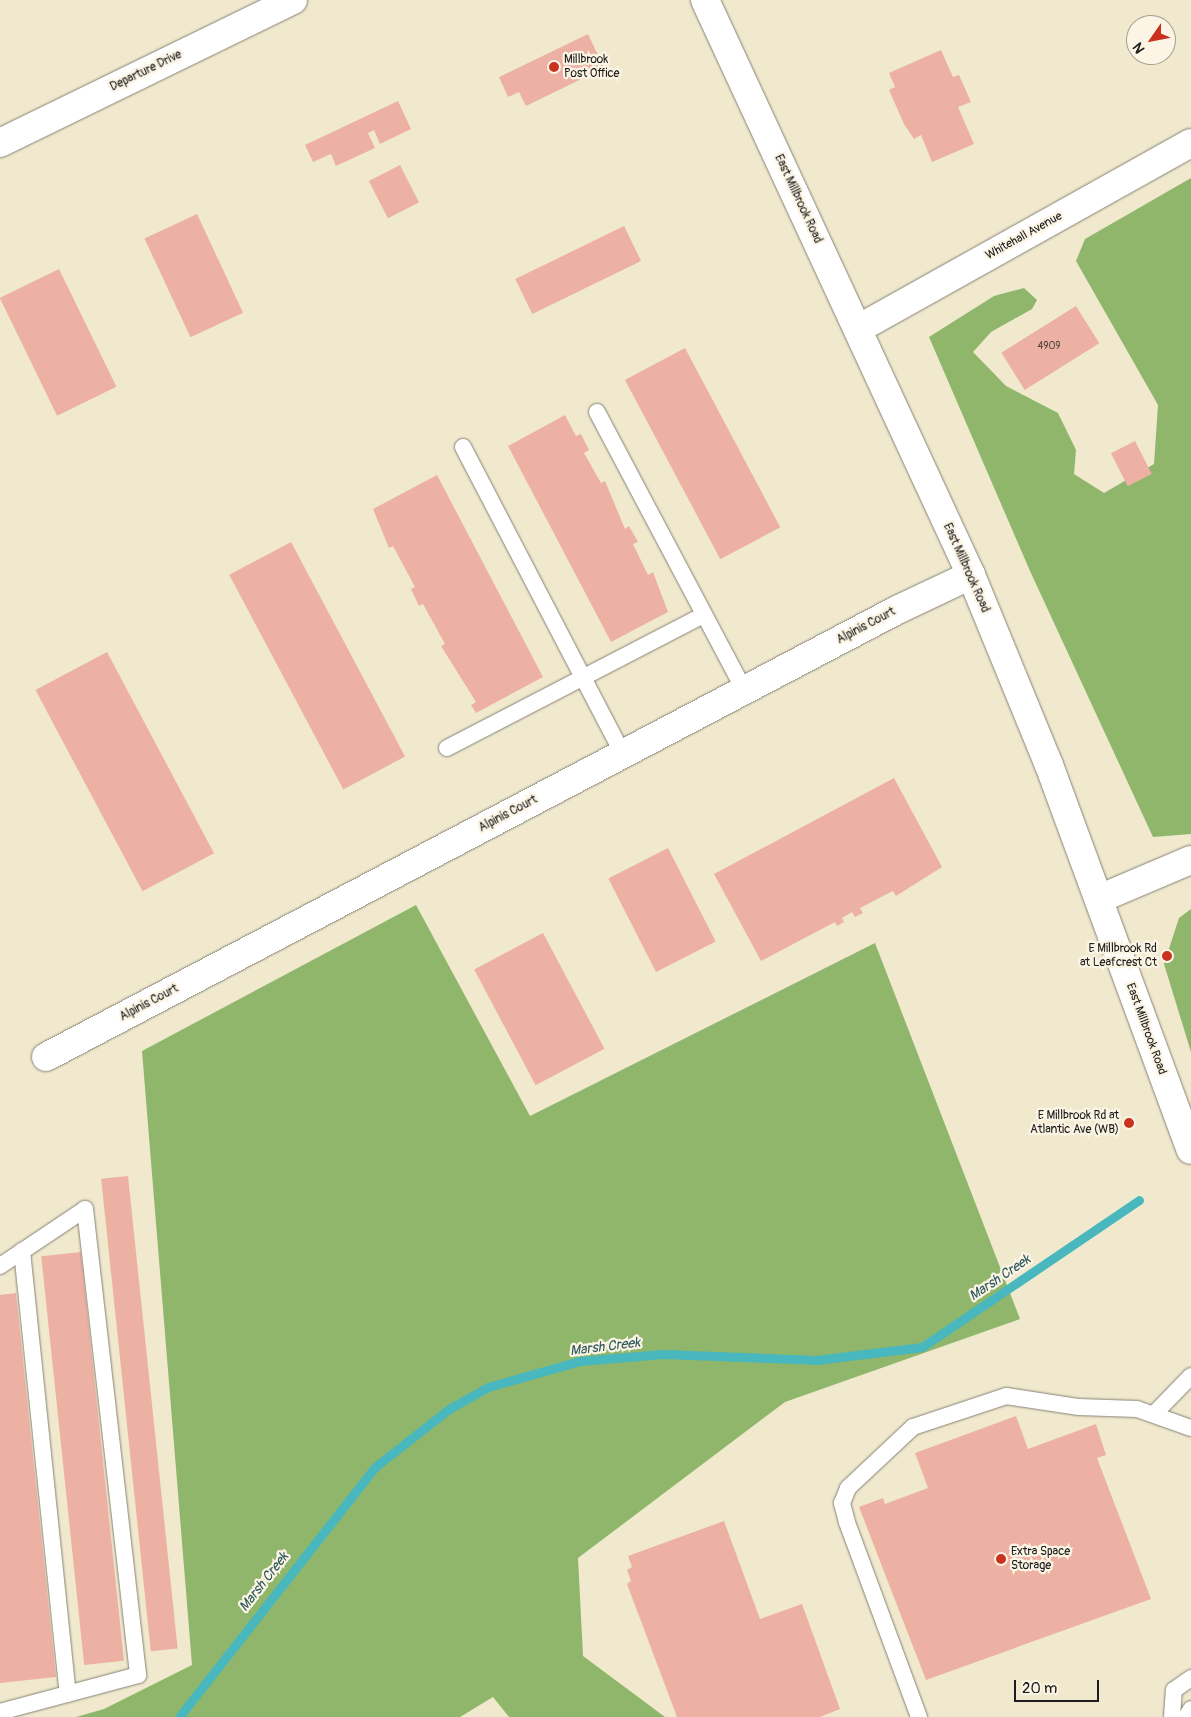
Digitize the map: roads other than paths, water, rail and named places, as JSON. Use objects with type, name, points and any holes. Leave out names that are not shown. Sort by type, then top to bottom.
[{"type":"street","name":"Departure Drive","points":[[0,143],[293,0]]},
{"type":"street","name":"East Millbrook Road","points":[[705,0],[971,576],[1099,899],[1191,1150]]},
{"type":"street","name":"Whitehall Avenue","points":[[858,329],[1191,143]]},
{"type":"street","name":"Alpinis Court","points":[[46,1057],[744,690],[971,576]]},
{"type":"street","points":[[1099,899],[1191,860]]},
{"type":"lane","points":[[597,412],[744,690]]},
{"type":"lane","points":[[463,447],[623,754]]},
{"type":"lane","points":[[447,748],[704,615]]},
{"type":"lane","points":[[0,1266],[85,1209],[138,1675],[0,1712]]},
{"type":"lane","points":[[22,1251],[68,1694]]},
{"type":"lane","points":[[1156,1412],[1191,1376]]},
{"type":"lane","points":[[919,1717],[847,1522],[842,1503],[848,1488],[913,1427],[1006,1396],[1156,1412],[1191,1428]]},
{"type":"lane","points":[[1172,1717],[1174,1690],[1191,1678]]},
{"type":"lane","points":[[1186,1717],[1191,1710]]},
{"type":"waterway","name":"Marsh Creek","points":[[179,1717],[375,1467],[449,1409],[488,1387],[580,1361],[663,1354],[816,1360],[922,1347],[1139,1200]]},
{"type":"place","name":"Millbrook Post Office","points":[[554,67]]},
{"type":"place","name":"E Millbrook Rd at Leafcrest Ct","points":[[1167,956]]},
{"type":"place","name":"E Millbrook Rd at Atlantic Ave (WB)","points":[[1129,1123]]},
{"type":"place","name":"Extra Space Storage","points":[[1001,1559]]}]
